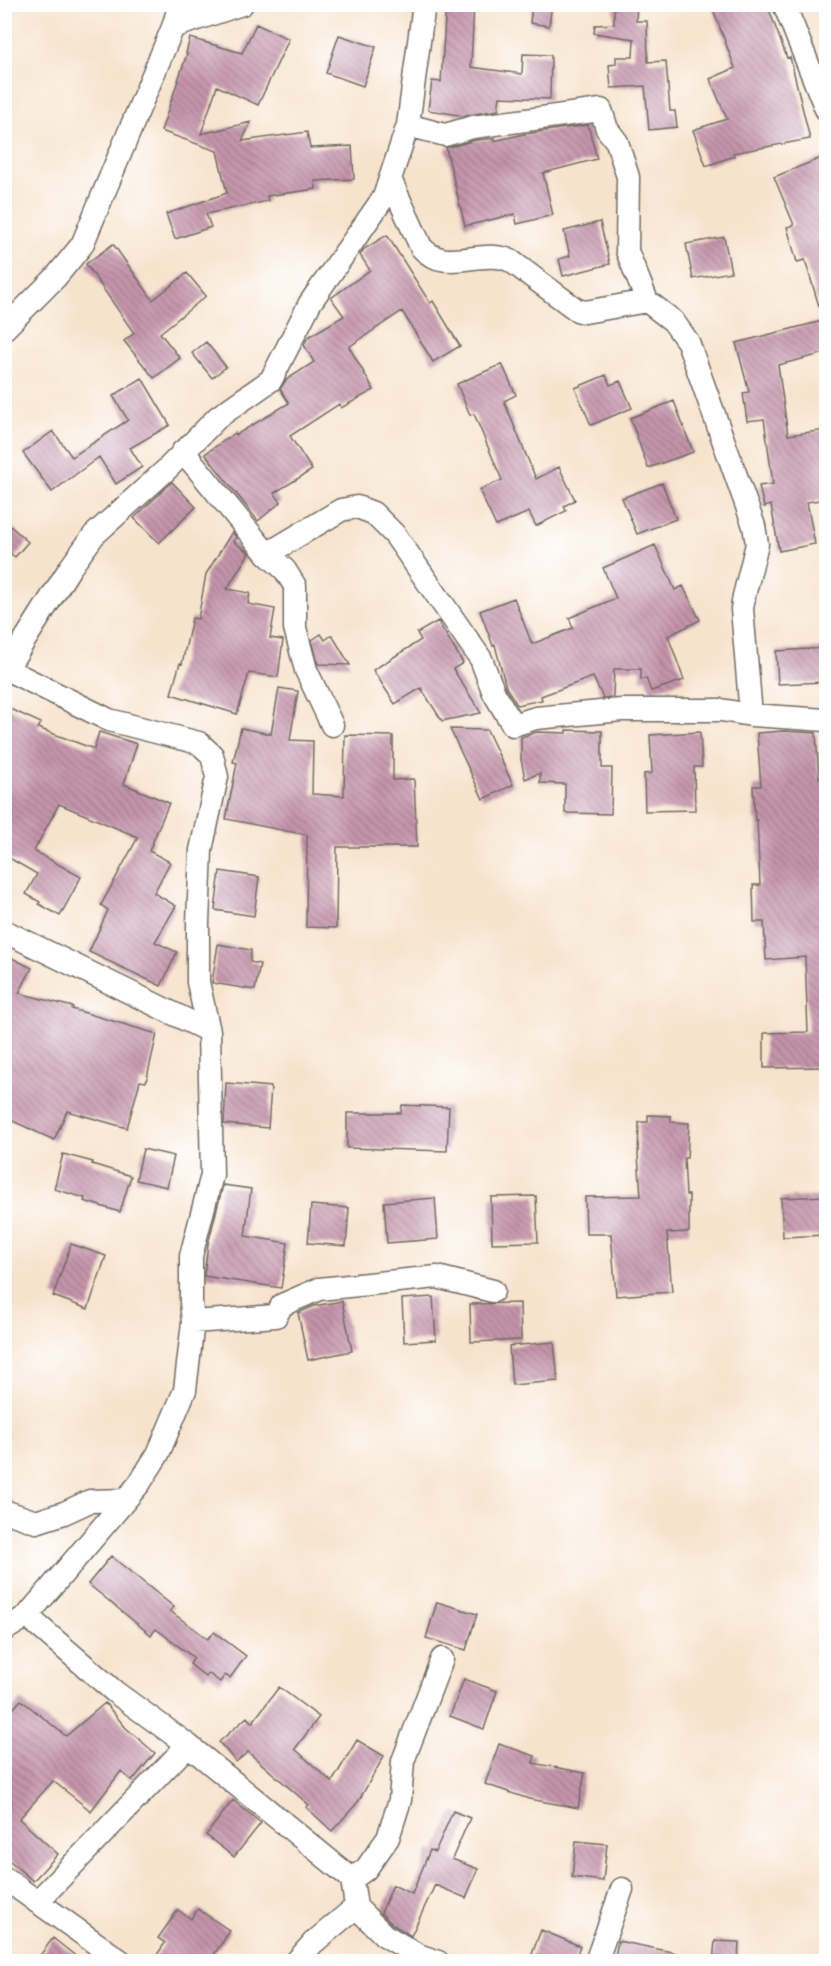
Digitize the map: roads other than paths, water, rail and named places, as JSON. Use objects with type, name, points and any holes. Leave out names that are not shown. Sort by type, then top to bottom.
[{"type":"street","points":[[4,329],[55,278],[82,245],[173,27],[180,4]]},
{"type":"street","points":[[173,27],[242,4]]},
{"type":"street","points":[[4,1630],[27,1616],[125,1500],[158,1454],[185,1390],[194,1322],[191,1302],[191,1256],[212,1175],[209,1031],[198,982],[198,923],[201,850],[218,777],[212,755],[199,743],[109,720],[5,670],[70,568],[94,535],[166,470],[218,417],[271,380],[310,303],[384,197],[408,125],[424,4]]},
{"type":"street","points":[[784,4],[826,109]]},
{"type":"street","points":[[408,125],[445,135],[472,127],[601,110],[607,129],[617,142],[628,177],[627,251],[647,301],[673,321],[688,342],[754,526],[757,544],[742,609],[751,715]]},
{"type":"street","points":[[390,179],[421,247],[427,254],[438,260],[501,256],[577,310],[585,312],[647,301]]},
{"type":"street","points":[[183,451],[267,554],[285,570],[295,586],[295,628],[306,670],[332,725]]},
{"type":"street","points":[[267,554],[341,510],[357,507],[373,513],[395,535],[481,659],[494,693],[513,725],[536,718],[622,710],[721,710],[751,715],[826,720]]},
{"type":"street","points":[[4,931],[209,1031]]},
{"type":"street","points":[[194,1322],[276,1316],[282,1305],[319,1289],[437,1277],[493,1291]]},
{"type":"street","points":[[4,1511],[36,1522],[90,1501],[125,1500]]},
{"type":"street","points":[[27,1616],[115,1692],[188,1745],[352,1879],[356,1907],[384,1935],[438,1962]]},
{"type":"street","points":[[352,1879],[366,1869],[388,1838],[400,1800],[403,1761],[442,1659]]},
{"type":"street","points":[[37,1902],[188,1745]]},
{"type":"street","points":[[4,1878],[122,1962]]},
{"type":"street","points":[[596,1962],[622,1889]]},
{"type":"street","points":[[296,1962],[312,1943],[356,1907]]}]
